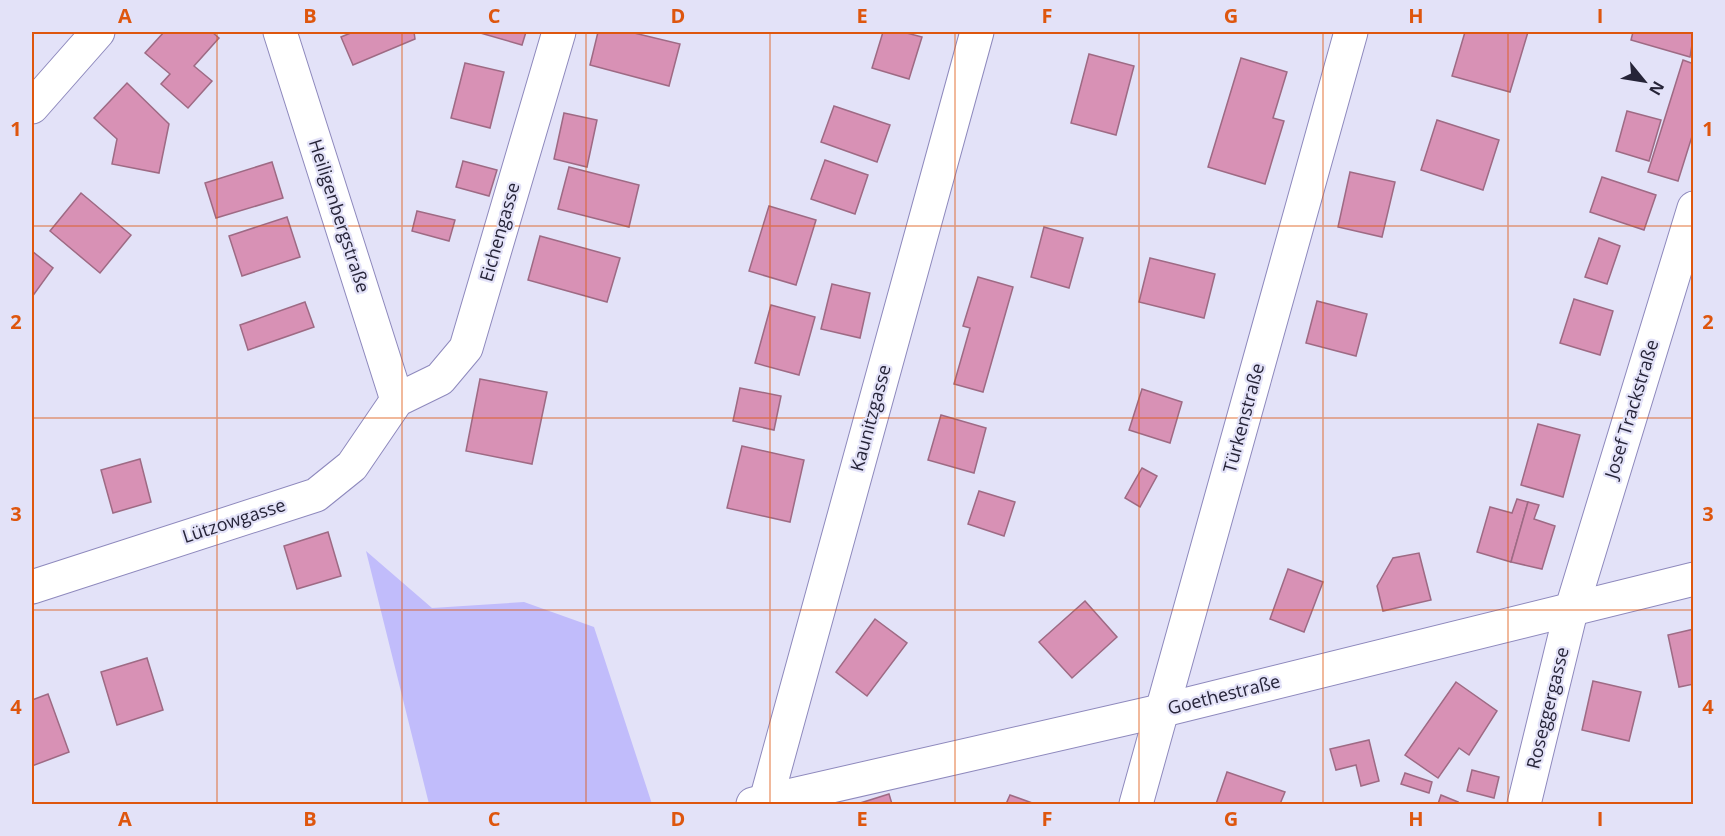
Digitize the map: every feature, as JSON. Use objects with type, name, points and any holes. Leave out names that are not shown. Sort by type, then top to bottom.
[{"type":"street","points":[[32,107],[98,32]]},
{"type":"street","name":"Heiligenbergstraße","points":[[280,32],[397,400]]},
{"type":"street","name":"Eichengasse","points":[[397,400],[440,379],[466,348],[559,32]]},
{"type":"street","name":"Kaunitzgasse","points":[[761,804],[977,32]]},
{"type":"street","name":"Türkenstraße","points":[[1136,804],[1351,32]]},
{"type":"street","name":"Josef Trackstraße","points":[[1571,610],[1694,208]]},
{"type":"street","name":"Lützowgasse","points":[[32,587],[316,495],[352,466],[397,400]]},
{"type":"street","name":"Goethestraße","points":[[761,804],[1164,710],[1694,579]]},
{"type":"street","name":"Roseggergasse","points":[[1524,804],[1571,610]]},
{"type":"shaded area","points":[[366,551],[432,608],[524,602],[594,627],[652,804],[429,804]]},
{"type":"building","points":[[164,32],[212,32],[219,38],[194,66],[212,81],[188,108],[161,84],[170,74],[145,53]]},
{"type":"building","points":[[353,32],[414,32],[415,39],[353,65],[341,37]]},
{"type":"building","points":[[477,32],[526,32],[522,45]]},
{"type":"building","points":[[598,32],[630,32],[680,44],[669,86],[590,65]]},
{"type":"building","points":[[883,32],[903,32],[922,37],[909,79],[872,68]]},
{"type":"building","points":[[1465,32],[1528,32],[1510,92],[1452,76]]},
{"type":"building","points":[[1633,32],[1694,32],[1690,57],[1631,40]]},
{"type":"building","points":[[1089,54],[1134,66],[1116,135],[1071,123]]},
{"type":"building","points":[[1241,58],[1287,72],[1273,118],[1284,121],[1265,184],[1208,167]]},
{"type":"building","points":[[1683,60],[1694,64],[1694,130],[1678,181],[1648,172]]},
{"type":"building","points":[[465,63],[504,72],[490,128],[451,118]]},
{"type":"building","points":[[127,83],[169,124],[159,173],[112,164],[117,139],[94,118]]},
{"type":"building","points":[[834,106],[890,125],[877,162],[821,142]]},
{"type":"building","points":[[1627,111],[1661,120],[1649,161],[1616,151]]},
{"type":"building","points":[[564,113],[597,120],[587,167],[554,159]]},
{"type":"building","points":[[1437,120],[1499,140],[1483,190],[1421,170]]},
{"type":"building","points":[[825,160],[868,175],[855,214],[811,199]]},
{"type":"building","points":[[463,161],[497,170],[489,196],[456,187]]},
{"type":"building","points":[[272,162],[283,198],[216,218],[205,183]]},
{"type":"building","points":[[569,167],[639,185],[629,227],[558,209]]},
{"type":"building","points":[[1350,172],[1395,182],[1382,237],[1338,227]]},
{"type":"building","points":[[1602,177],[1656,195],[1644,230],[1590,212]]},
{"type":"building","points":[[81,193],[131,235],[100,273],[50,231]]},
{"type":"building","points":[[769,206],[816,220],[796,285],[749,271]]},
{"type":"building","points":[[417,211],[455,220],[449,241],[412,231]]},
{"type":"building","points":[[287,217],[300,257],[242,276],[229,236]]},
{"type":"building","points":[[1044,227],[1083,238],[1069,288],[1031,277]]},
{"type":"building","points":[[540,236],[620,258],[607,302],[528,280]]},
{"type":"building","points":[[1599,238],[1620,246],[1607,284],[1585,277]]},
{"type":"building","points":[[32,251],[53,268],[32,297]]},
{"type":"building","points":[[1150,258],[1215,274],[1204,318],[1139,302]]},
{"type":"building","points":[[978,277],[1013,287],[983,392],[954,384],[970,328],[963,326]]},
{"type":"building","points":[[832,284],[870,293],[860,338],[821,329]]},
{"type":"building","points":[[1574,299],[1613,311],[1600,355],[1560,343]]},
{"type":"building","points":[[1317,301],[1367,314],[1356,356],[1306,343]]},
{"type":"building","points":[[305,302],[314,327],[248,350],[240,325]]},
{"type":"building","points":[[771,305],[815,317],[799,375],[755,363]]},
{"type":"building","points":[[480,379],[547,392],[532,464],[466,451]]},
{"type":"building","points":[[740,388],[781,396],[774,430],[733,421]]},
{"type":"building","points":[[1142,389],[1182,402],[1170,443],[1129,430]]},
{"type":"building","points":[[941,415],[986,428],[974,473],[928,460]]},
{"type":"building","points":[[1538,424],[1580,435],[1563,497],[1521,485]]},
{"type":"building","points":[[742,446],[804,460],[790,522],[727,508]]},
{"type":"building","points":[[140,459],[151,502],[113,513],[101,470]]},
{"type":"building","points":[[1142,468],[1157,476],[1140,507],[1125,498]]},
{"type":"building","points":[[979,491],[1015,502],[1004,536],[968,524]]},
{"type":"building","points":[[1517,499],[1528,502],[1511,562],[1477,552],[1490,507],[1512,513]]},
{"type":"building","points":[[1528,502],[1539,505],[1534,519],[1555,526],[1542,569],[1511,562]]},
{"type":"building","points":[[328,532],[341,576],[297,589],[284,546]]},
{"type":"building","points":[[1419,553],[1431,600],[1383,611],[1377,586],[1393,558]]},
{"type":"building","points":[[1288,569],[1323,582],[1304,632],[1270,619]]},
{"type":"building","points":[[1085,601],[1117,637],[1072,678],[1039,642]]},
{"type":"building","points":[[875,619],[907,643],[867,696],[836,672]]},
{"type":"building","points":[[1694,629],[1694,684],[1679,687],[1668,635]]},
{"type":"building","points":[[147,658],[163,710],[117,725],[101,672]]},
{"type":"building","points":[[1593,681],[1641,692],[1629,741],[1582,730]]},
{"type":"building","points":[[1456,682],[1497,711],[1469,755],[1459,748],[1438,778],[1405,755]]},
{"type":"building","points":[[48,694],[69,752],[32,766],[32,700]]},
{"type":"building","points":[[1369,740],[1379,781],[1361,786],[1356,765],[1336,770],[1330,749]]},
{"type":"building","points":[[1472,770],[1499,777],[1494,798],[1467,791]]},
{"type":"building","points":[[1227,772],[1285,792],[1280,804],[1216,804]]},
{"type":"building","points":[[1405,773],[1432,782],[1429,793],[1401,784]]},
{"type":"building","points":[[889,794],[892,804],[857,804]]},
{"type":"building","points":[[1010,795],[1035,804],[1006,804]]},
{"type":"building","points":[[1441,795],[1458,802],[1457,804],[1438,804]]}]
